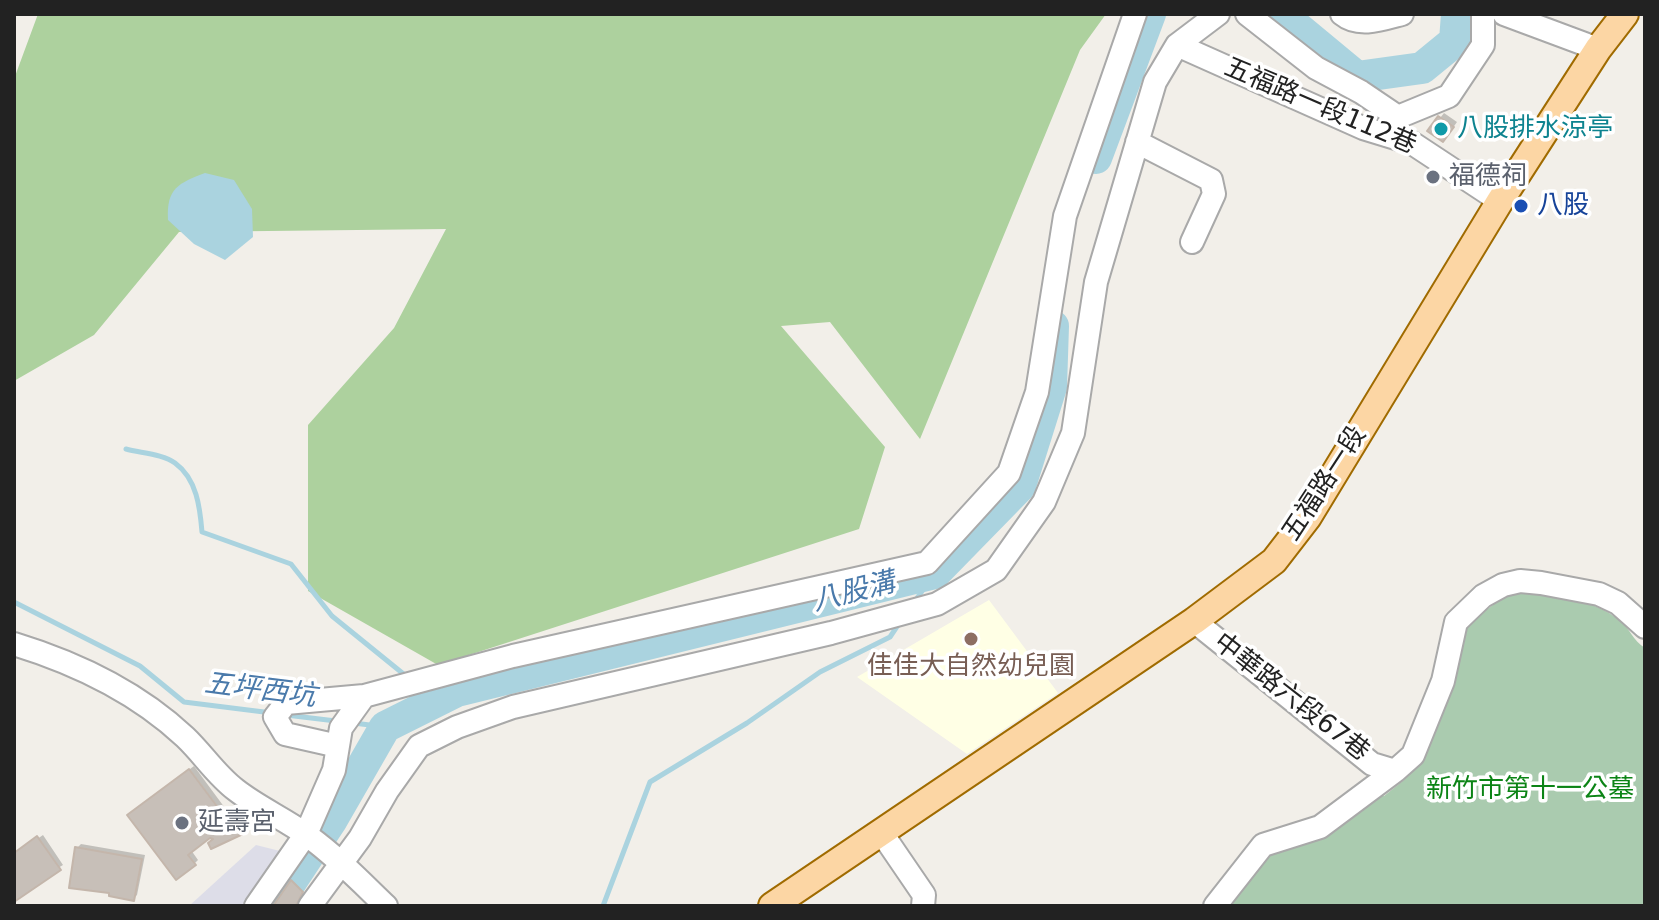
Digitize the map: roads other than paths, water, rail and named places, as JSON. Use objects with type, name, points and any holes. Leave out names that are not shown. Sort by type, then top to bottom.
[{"type":"main road","name":"五福路一段","points":[[772,906],[1194,621],[1274,561],[1308,517],[1500,201],[1598,49],[1625,14]]},
{"type":"lane","points":[[338,746],[285,734],[275,717],[286,703],[364,696],[513,656],[927,563],[1009,473],[1037,392],[1065,216],[1135,14]]},
{"type":"lane","points":[[310,906],[360,838],[387,791],[419,746],[457,727],[513,707],[937,604],[996,570],[1044,502],[1073,433],[1096,282],[1155,82],[1177,45],[1218,14]]},
{"type":"lane","points":[[1247,14],[1316,68],[1361,92],[1398,117],[1449,96],[1483,45],[1483,14]]},
{"type":"lane","points":[[1342,14],[1347,18],[1372,22],[1402,14]]},
{"type":"lane","points":[[1504,14],[1598,49]]},
{"type":"lane","name":"五福路一段112巷","points":[[1177,45],[1363,128],[1412,143],[1500,201]]},
{"type":"lane","points":[[1412,143],[1415,110]]},
{"type":"lane","points":[[1137,142],[1211,180],[1214,194],[1192,242]]},
{"type":"lane","name":"中華路六段67巷","points":[[1194,621],[1372,764],[1395,771],[1413,755],[1443,681],[1456,622],[1483,596],[1503,585],[1520,581],[1599,594],[1618,603],[1645,627]]},
{"type":"lane","points":[[14,644],[98,676],[142,703],[186,737],[233,788],[306,834],[341,862],[386,906]]},
{"type":"lane","points":[[256,906],[306,834],[334,770],[341,728],[364,696]]},
{"type":"lane","points":[[1215,906],[1263,845],[1320,827],[1395,771]]},
{"type":"lane","points":[[881,832],[924,895],[923,906]]},
{"type":"water","points":[[205,173],[234,180],[252,209],[253,237],[225,260],[194,244],[168,220],[169,201],[176,188]]},
{"type":"waterway","name":"八股溝","points":[[1096,158],[1150,14]]},
{"type":"waterway","name":"八股溝","points":[[1281,14],[1357,77],[1422,68],[1455,41],[1457,14]]},
{"type":"waterway","name":"八股溝","points":[[275,906],[331,821],[385,727],[457,691],[935,573],[1020,486],[1051,387],[1053,326]]},
{"type":"waterway","points":[[126,449],[175,463],[193,486],[202,532],[291,564],[332,616],[406,676]]},
{"type":"waterway","points":[[915,601],[935,573]]},
{"type":"waterway","name":"五坪西坑","points":[[14,602],[140,666],[184,702],[272,713]]},
{"type":"waterway","points":[[603,906],[650,782],[747,723],[820,672],[890,637],[900,622]]},
{"type":"waterway","points":[[423,690],[438,701]]},
{"type":"waterway","name":"五坪西坑","points":[[286,715],[336,721]]},
{"type":"waterway","name":"五坪西坑","points":[[354,723],[385,727]]},
{"type":"place","name":"八股排水涼亭","points":[[1441,129]]},
{"type":"place","name":"福德祠","points":[[1433,177]]},
{"type":"place","name":"八股","points":[[1521,206]]},
{"type":"place","name":"佳佳大自然幼兒園","points":[[971,639]]},
{"type":"place","name":"延壽宮","points":[[182,823]]},
{"type":"park label","name":"新竹市第十一公墓","points":[[1530,790]]}]
